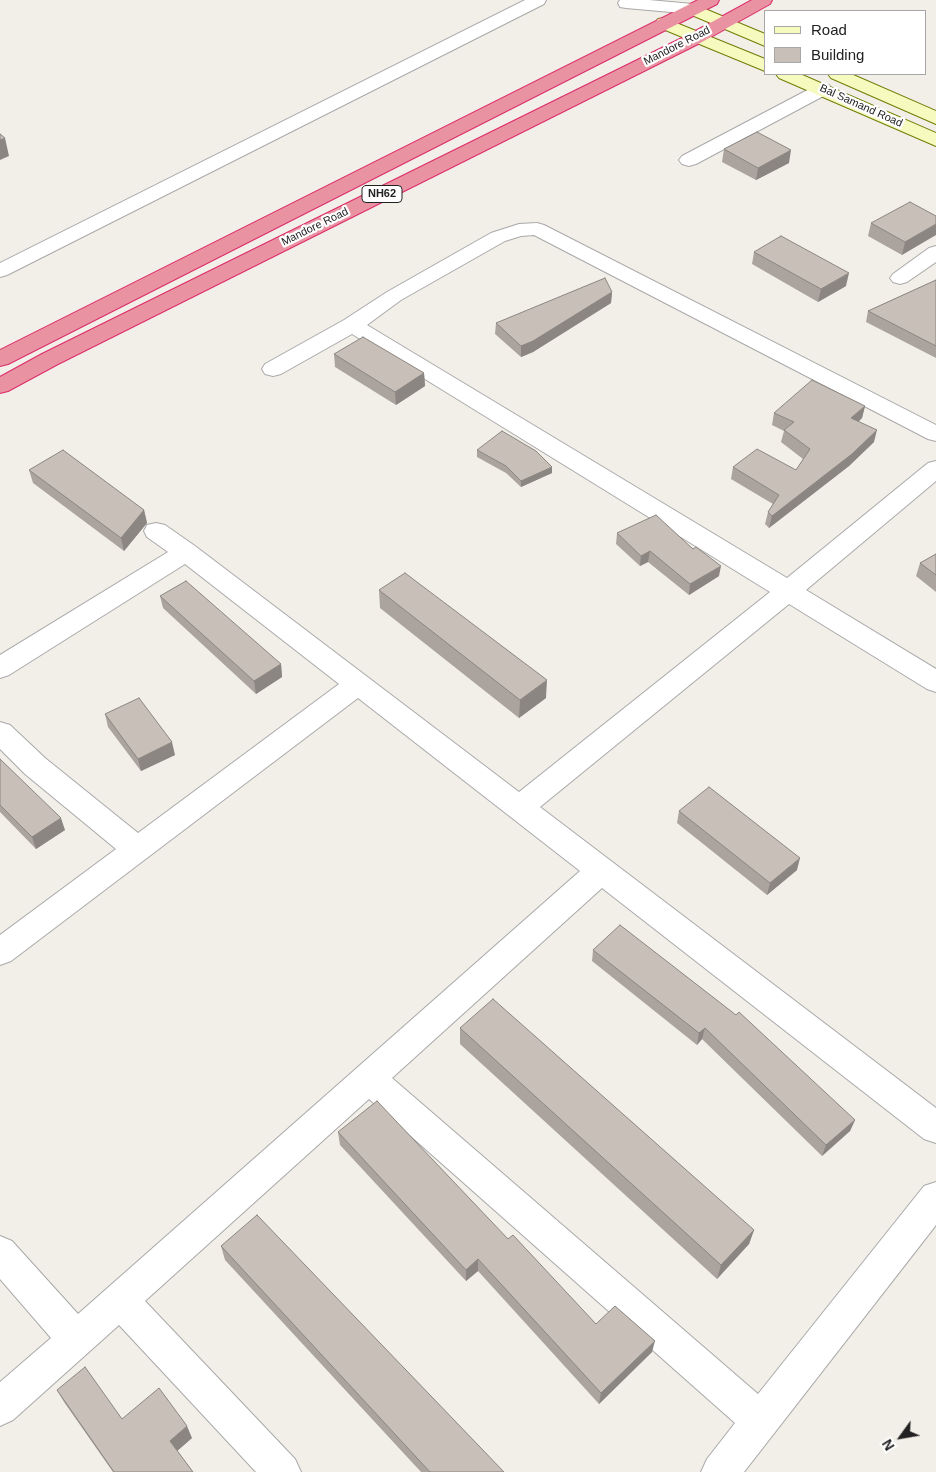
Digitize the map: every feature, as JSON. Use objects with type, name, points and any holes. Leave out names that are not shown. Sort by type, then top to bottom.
[{"type":"highway","name":"Mandore Road","points":[[0,359],[711,0]]},
{"type":"highway","name":"Mandore Road","points":[[0,386],[58,355],[696,38],[764,0]]},
{"type":"main road","points":[[693,9],[764,41]]},
{"type":"main road","points":[[664,23],[764,66]]},
{"type":"main road","name":"Bal Samand Road","points":[[788,75],[936,140]]},
{"type":"main road","name":"Bal Samand Road","points":[[839,75],[936,118]]},
{"type":"street","points":[[0,271],[538,0]]},
{"type":"street","points":[[622,2],[693,9]]},
{"type":"street","points":[[622,2],[664,23]]},
{"type":"street","points":[[690,160],[823,89]]},
{"type":"street","points":[[273,369],[352,325],[394,296],[498,237],[519,230],[537,229],[936,434]]},
{"type":"street","points":[[900,278],[936,252]]},
{"type":"street","points":[[352,325],[936,682]]},
{"type":"street","points":[[519,808],[788,592],[936,469]]},
{"type":"street","points":[[156,532],[186,552],[936,1128]]},
{"type":"street","points":[[0,668],[186,552]]},
{"type":"street","points":[[0,952],[358,684]]},
{"type":"street","points":[[0,732],[35,766],[137,850]]},
{"type":"street","points":[[0,1407],[601,871]]},
{"type":"street","points":[[369,1078],[760,1422]]},
{"type":"street","points":[[720,1472],[936,1198]]},
{"type":"street","points":[[0,1253],[76,1339]]},
{"type":"street","points":[[120,1300],[282,1472]]},
{"type":"building","points":[[757,132],[791,150],[758,168],[724,149]]},
{"type":"building","points":[[910,202],[936,216],[936,224],[905,242],[871,223]]},
{"type":"building","points":[[781,236],[849,273],[821,289],[754,252]]},
{"type":"building","points":[[605,278],[612,292],[533,341],[521,346],[496,323]]},
{"type":"building","points":[[936,280],[936,346],[868,311]]},
{"type":"building","points":[[363,337],[424,373],[395,392],[334,354]]},
{"type":"building","points":[[812,380],[865,406],[851,418],[877,430],[852,454],[772,516],[768,512],[779,495],[733,467],[757,449],[796,470],[810,449],[784,430],[794,422],[774,413]]},
{"type":"building","points":[[502,431],[536,451],[552,467],[521,481],[506,466],[477,450]]},
{"type":"building","points":[[63,450],[144,510],[121,538],[29,470]]},
{"type":"building","points":[[656,515],[693,549],[696,547],[721,566],[690,584],[650,551],[641,556],[617,533]]},
{"type":"building","points":[[936,554],[936,575],[920,563]]},
{"type":"building","points":[[405,573],[547,680],[520,700],[379,590]]},
{"type":"building","points":[[186,581],[281,664],[254,681],[160,596]]},
{"type":"building","points":[[139,698],[172,742],[138,759],[105,714]]},
{"type":"building","points":[[0,759],[61,818],[32,837],[0,805]]},
{"type":"building","points":[[709,787],[800,858],[770,883],[679,811]]},
{"type":"building","points":[[620,925],[736,1015],[739,1012],[855,1120],[826,1145],[705,1028],[699,1033],[593,950]]},
{"type":"building","points":[[493,999],[754,1230],[721,1265],[460,1028]]},
{"type":"building","points":[[377,1101],[508,1239],[513,1235],[596,1324],[615,1306],[655,1341],[601,1393],[478,1259],[466,1270],[338,1132]]},
{"type":"building","points":[[257,1215],[504,1472],[430,1472],[221,1246]]},
{"type":"building","points":[[85,1367],[122,1419],[159,1388],[187,1426],[170,1441],[193,1472],[114,1472],[57,1390]]}]
